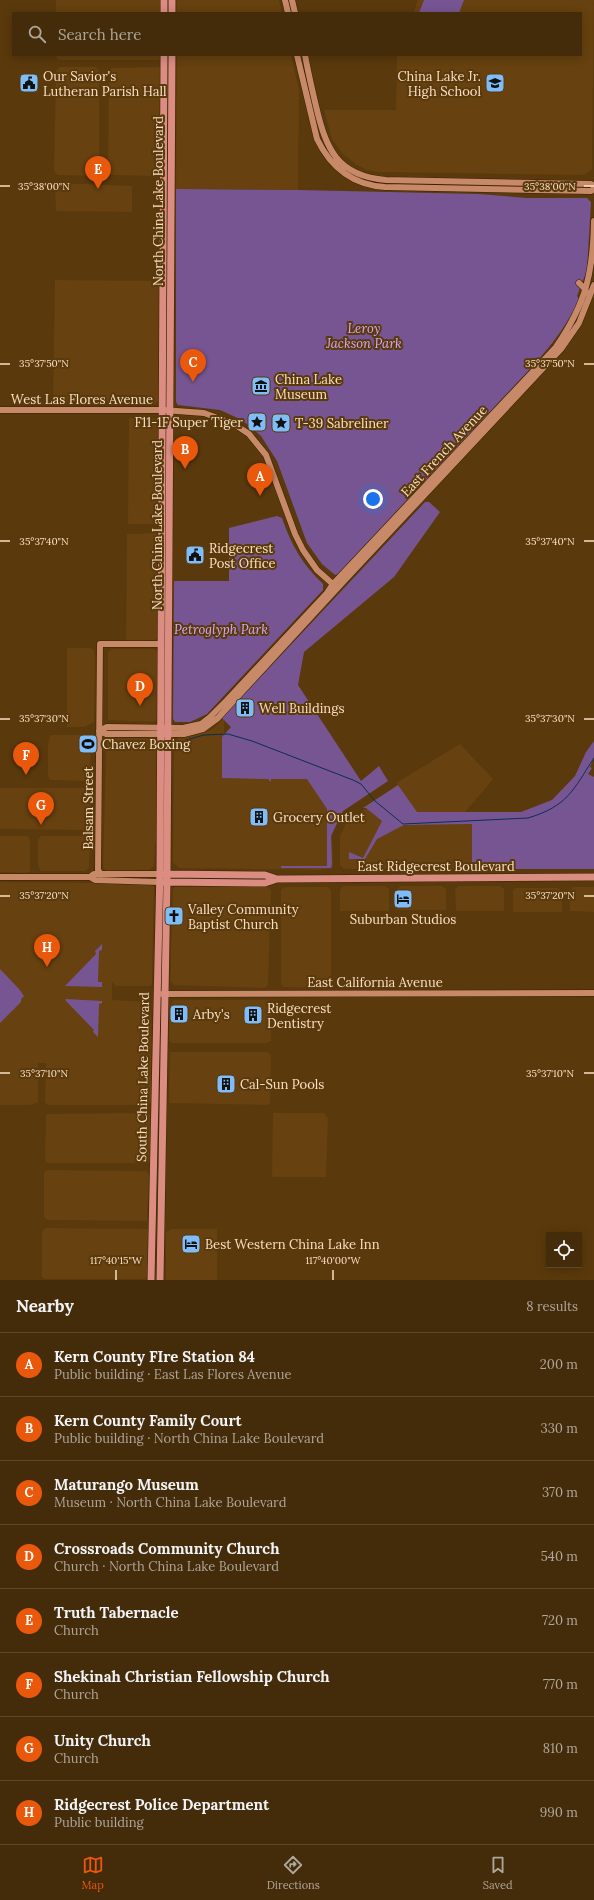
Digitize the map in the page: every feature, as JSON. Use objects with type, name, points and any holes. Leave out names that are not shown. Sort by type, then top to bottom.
[{"type":"main road","points":[[164,0],[164,12]]},
{"type":"main road","points":[[172,0],[172,12]]},
{"type":"main road","name":"North China Lake Boulevard","points":[[163,878],[160,767],[168,682],[166,411],[163,287],[164,56]]},
{"type":"main road","name":"North China Lake Boulevard","points":[[163,878],[167,798],[161,644],[166,411],[170,320],[172,56]]},
{"type":"main road","points":[[163,287],[167,290],[166,310],[170,320]]},
{"type":"main road","points":[[161,644],[165,649],[165,676],[168,682]]},
{"type":"main road","points":[[160,767],[164,773],[164,793],[167,798]]},
{"type":"main road","name":"East Ridgecrest Boulevard","points":[[163,878],[265,876],[277,878],[594,877]]},
{"type":"main road","name":"South China Lake Boulevard","points":[[151,1280],[156,994],[163,878]]},
{"type":"main road","name":"South China Lake Boulevard","points":[[160,1280],[165,994],[163,878]]},
{"type":"street","points":[[285,0],[288,12]]},
{"type":"street","points":[[292,0],[295,12]]},
{"type":"street","points":[[297,56],[314,131],[320,145],[334,165],[357,181],[385,187],[590,191],[594,189]]},
{"type":"street","points":[[305,56],[321,128],[326,143],[340,161],[362,175],[386,180],[594,186]]},
{"type":"street","name":"East French Avenue","points":[[99,730],[107,727],[195,732],[203,729],[218,718],[335,586],[556,347],[572,322],[586,291],[593,260],[594,221]]},
{"type":"street","points":[[569,338],[587,296],[586,291],[578,283]]},
{"type":"street","name":"East French Avenue","points":[[335,586],[561,349],[569,338],[586,307],[594,285]]},
{"type":"street","name":"West Las Flores Avenue","points":[[0,410],[166,411],[197,413],[217,417],[239,427],[256,441],[266,455],[272,467],[295,534],[303,550],[318,570],[335,586]]},
{"type":"street","name":"Balsam Street","points":[[102,874],[98,870],[100,644],[161,644]]},
{"type":"street","points":[[90,877],[94,874],[102,874],[163,878]]},
{"type":"street","points":[[0,877],[90,877],[95,880],[163,878]]},
{"type":"street","name":"East California Avenue","points":[[156,994],[594,993]]},
{"type":"shaded area","points":[[56,0],[161,0],[161,12],[56,12]]},
{"type":"shaded area","points":[[177,0],[279,0],[282,12],[177,12]]},
{"type":"shaded area","name":"China Lake Jr. High School","points":[[418,0],[594,0],[592,169],[585,175],[377,172],[367,170],[355,164],[343,154],[332,139],[324,110],[396,110],[397,56],[582,56],[582,12],[413,12]]},
{"type":"shaded area","points":[[56,56],[161,56],[159,60],[58,60]]},
{"type":"shaded area","points":[[177,56],[291,56],[299,89],[298,190],[176,189]]},
{"type":"shaded area","points":[[60,67],[96,67],[99,71],[99,172],[96,176],[58,175],[54,171],[56,71]]},
{"type":"shaded area","points":[[160,67],[160,174],[157,176],[111,175],[108,172],[109,71],[111,68]]},
{"type":"shaded area","points":[[58,183],[132,186],[132,212],[56,211],[55,187]]},
{"type":"shaded area","points":[[55,280],[160,281],[158,401],[155,404],[109,404],[108,402],[99,402],[97,404],[57,404],[53,401]]},
{"type":"shaded area","points":[[129,418],[155,419],[158,422],[158,522],[155,524],[128,524]]},
{"type":"shaded area","points":[[156,533],[158,535],[157,638],[155,640],[126,641],[127,534]]},
{"type":"shaded area","points":[[67,648],[93,649],[95,655],[94,722],[84,727],[67,727]]},
{"type":"shaded area","points":[[111,649],[154,649],[158,652],[157,720],[154,722],[108,720],[108,652]]},
{"type":"shaded area","points":[[224,718],[224,778],[311,778],[331,809],[333,868],[319,870],[179,868],[173,862],[174,742],[179,737],[196,735],[213,729]]},
{"type":"shaded area","points":[[51,735],[87,735],[91,738],[90,778],[85,781],[50,780],[48,776],[48,745]]},
{"type":"shaded area","points":[[110,738],[153,738],[157,741],[157,838],[155,844],[154,866],[149,870],[107,871],[103,867],[106,754],[107,741]]},
{"type":"shaded area","points":[[460,744],[493,779],[462,816],[415,814],[396,783]]},
{"type":"shaded area","points":[[0,788],[86,788],[91,791],[91,828],[87,830],[0,829]]},
{"type":"shaded area","points":[[367,808],[405,822],[475,824],[475,869],[344,869],[340,865],[340,836],[347,821]]},
{"type":"shaded area","points":[[0,836],[28,836],[30,840],[30,871],[26,873],[0,872]]},
{"type":"shaded area","points":[[41,836],[87,836],[90,839],[89,868],[85,871],[41,871],[38,866],[38,839]]},
{"type":"shaded area","points":[[0,882],[105,883],[152,885],[154,887],[151,986],[116,986],[112,982],[112,1000],[151,1002],[151,1102],[148,1105],[48,1105],[45,1102],[46,1063],[38,1063],[38,1102],[31,1105],[0,1105]]},
{"type":"shaded area","points":[[267,886],[271,890],[268,985],[265,988],[174,985],[170,981],[173,889],[175,887]]},
{"type":"shaded area","points":[[343,886],[385,886],[389,889],[389,911],[340,911],[340,890]]},
{"type":"shaded area","points":[[400,886],[442,886],[446,889],[446,910],[397,910],[397,889]]},
{"type":"shaded area","points":[[458,886],[500,886],[504,889],[504,911],[456,911],[455,890]]},
{"type":"shaded area","points":[[284,887],[328,887],[331,890],[331,983],[328,988],[283,987],[281,984],[281,890]]},
{"type":"shaded area","points":[[573,887],[594,887],[594,912],[570,911],[570,891]]},
{"type":"shaded area","points":[[516,888],[558,888],[562,891],[562,912],[513,912],[513,891]]},
{"type":"shaded area","points":[[173,1000],[268,1000],[272,1002],[271,1041],[266,1043],[172,1043],[169,1041],[170,1006]]},
{"type":"shaded area","points":[[170,1052],[267,1052],[271,1054],[270,1103],[268,1105],[170,1103]]},
{"type":"shaded area","points":[[148,1113],[150,1115],[151,1162],[48,1163],[45,1160],[46,1114]]},
{"type":"shaded area","points":[[273,1113],[324,1113],[328,1118],[326,1177],[272,1177]]},
{"type":"shaded area","points":[[47,1170],[146,1171],[149,1175],[147,1221],[47,1220],[44,1217],[44,1173]]},
{"type":"shaded area","points":[[45,1228],[147,1229],[149,1232],[147,1276],[145,1279],[45,1279],[42,1277],[42,1232]]},
{"type":"shaded area","points":[[171,1229],[217,1229],[217,1280],[166,1280],[166,1232]]},
{"type":"green space","points":[[424,0],[464,0],[459,12],[419,12]]},
{"type":"green space","name":"Leroy Jackson Park","points":[[176,189],[298,190],[479,194],[527,198],[587,198],[591,202],[587,270],[577,296],[579,299],[572,314],[553,342],[532,367],[425,482],[420,482],[416,487],[416,490],[338,574],[335,575],[322,564],[307,543],[277,461],[261,436],[242,420],[220,410],[178,405],[176,402]]},
{"type":"green space","points":[[425,502],[429,502],[440,512],[394,577],[304,652],[298,685],[361,781],[379,766],[388,781],[343,811],[331,836],[331,868],[281,868],[281,866],[327,866],[327,809],[307,779],[271,779],[271,782],[268,779],[222,778],[222,737],[231,727],[222,718]]},
{"type":"green space","name":"Petroglyph Park","points":[[277,516],[282,518],[289,537],[298,554],[323,584],[323,590],[207,714],[190,722],[175,722],[173,719],[174,581],[229,581],[229,528]]},
{"type":"green space","points":[[594,741],[594,757],[590,767],[592,768],[588,774],[594,777],[594,869],[472,869],[472,824],[404,825],[377,839],[365,859],[349,859],[349,852],[363,858],[382,821],[366,808],[363,808],[398,785],[417,812],[521,812],[552,800],[575,776],[586,752]]},
{"type":"green space","points":[[102,944],[102,950],[99,951],[98,982],[102,982],[102,987],[65,986],[96,954],[95,951]]},
{"type":"green space","points":[[0,969],[24,996],[21,999],[21,1002],[0,1023]]},
{"type":"green space","points":[[65,1000],[102,1001],[102,1003],[99,1004],[98,1037],[93,1032],[94,1030]]},
{"type":"waterway","points":[[186,740],[204,735],[228,734],[252,741],[353,780],[361,784],[375,801],[403,824],[528,818],[552,808],[568,796],[594,758]]},
{"type":"place","name":"Our Savior's Lutheran Parish Hall","points":[[29,83]]},
{"type":"place","name":"China Lake Jr. High School","points":[[495,83]]},
{"type":"place","name":"Truth Tabernacle","points":[[98,189]]},
{"type":"place","name":"Maturango Museum","points":[[193,382]]},
{"type":"place","name":"China Lake Museum","points":[[261,386]]},
{"type":"place","name":"F11-1F Super Tiger","points":[[257,422]]},
{"type":"place","name":"T-39 Sabreliner","points":[[281,423]]},
{"type":"place","name":"Kern County Family Court","points":[[185,469]]},
{"type":"place","name":"Kern County FIre Station 84","points":[[260,496]]},
{"type":"place","name":"Ridgecrest Post Office","points":[[195,555]]},
{"type":"place","name":"Crossroads Community Church","points":[[140,706]]},
{"type":"place","name":"Well Buildings","points":[[245,708]]},
{"type":"place","name":"Chavez Boxing","points":[[88,744]]},
{"type":"place","name":"Shekinah Christian Fellowship Church","points":[[26,775]]},
{"type":"place","name":"Grocery Outlet","points":[[259,817]]},
{"type":"place","name":"Unity Church","points":[[41,825]]},
{"type":"place","name":"Suburban Studios","points":[[403,899]]},
{"type":"place","name":"Valley Community Baptist Church","points":[[174,916]]},
{"type":"place","name":"Ridgecrest Police Department","points":[[47,967]]},
{"type":"place","name":"Arby's","points":[[179,1014]]},
{"type":"place","name":"Ridgecrest Dentistry","points":[[253,1015]]},
{"type":"place","name":"Cal-Sun Pools","points":[[226,1084]]},
{"type":"place","name":"Best Western China Lake Inn","points":[[191,1244]]}]
